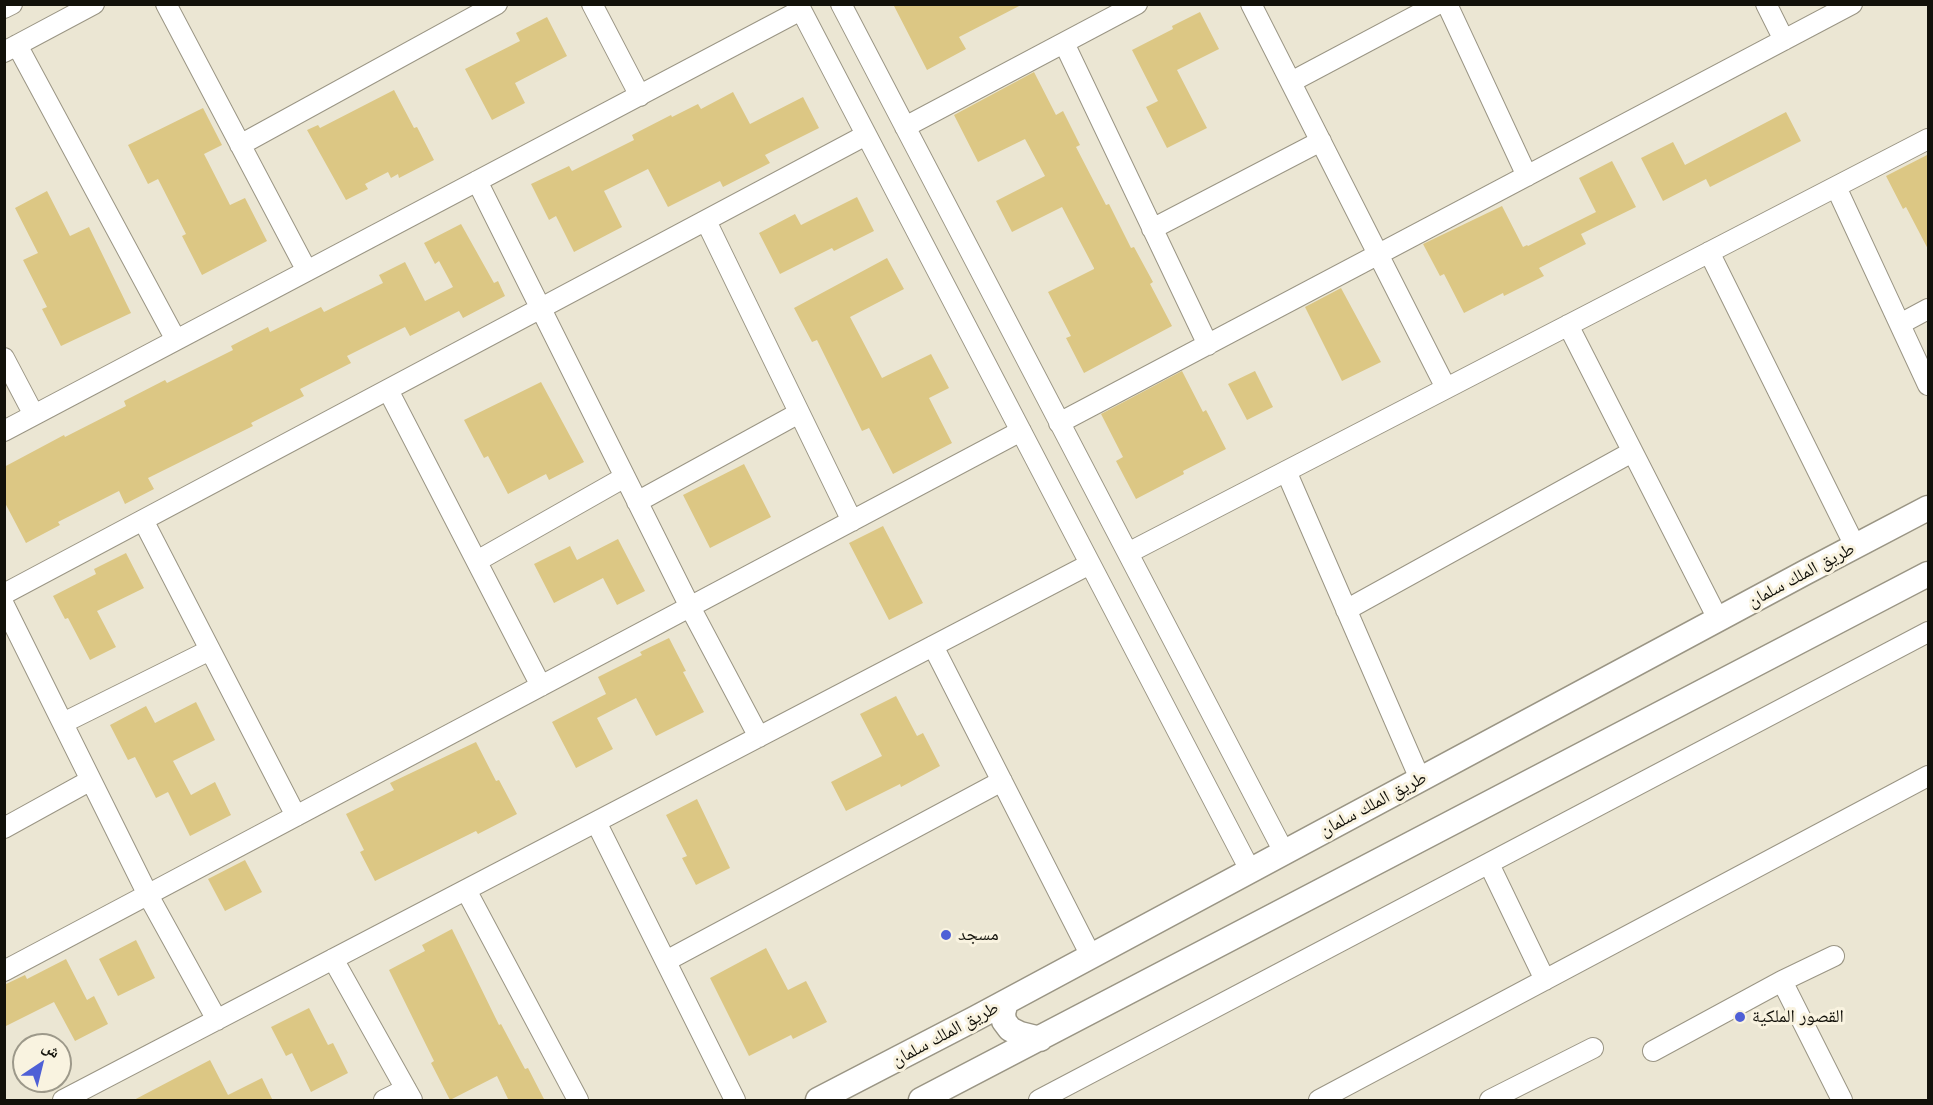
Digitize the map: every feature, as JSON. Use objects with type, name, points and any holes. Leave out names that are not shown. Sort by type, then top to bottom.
[{"type":"main road","name":"طريق الملك سلمان","points":[[818,1101],[1929,508]]},
{"type":"main road","points":[[921,1101],[1929,574]]},
{"type":"main road","points":[[1006,1002],[1004,1021],[1010,1029],[1040,1039]]},
{"type":"street","points":[[4,8],[12,4]]},
{"type":"street","points":[[94,4],[11,49],[176,340]]},
{"type":"street","points":[[166,4],[307,271]]},
{"type":"street","points":[[240,145],[497,4]]},
{"type":"street","points":[[592,4],[640,96]]},
{"type":"street","points":[[840,4],[1284,852]]},
{"type":"street","points":[[905,127],[1137,4]]},
{"type":"street","points":[[1251,4],[1446,388]]},
{"type":"street","points":[[1291,82],[1438,4]]},
{"type":"street","points":[[1447,4],[1527,176]]},
{"type":"street","points":[[1766,4],[1784,40]]},
{"type":"street","points":[[1059,423],[1852,4]]},
{"type":"street","points":[[4,431],[640,96],[799,7],[1250,870]]},
{"type":"street","points":[[1064,43],[1208,345]]},
{"type":"street","points":[[4,594],[866,135]]},
{"type":"street","points":[[1128,553],[1929,139]]},
{"type":"street","points":[[1152,229],[1321,141]]},
{"type":"street","points":[[477,182],[690,607],[759,737]]},
{"type":"street","points":[[1836,186],[1929,385]]},
{"type":"street","points":[[706,221],[852,520]]},
{"type":"street","points":[[1709,252],[1855,546]]},
{"type":"street","points":[[1900,324],[1929,309]]},
{"type":"street","points":[[1568,325],[1718,619]]},
{"type":"street","points":[[4,358],[34,416]]},
{"type":"street","points":[[388,390],[541,686]]},
{"type":"street","points":[[637,502],[799,413]]},
{"type":"street","points":[[4,971],[1021,431]]},
{"type":"street","points":[[1346,610],[1632,452]]},
{"type":"street","points":[[1286,471],[1420,779]]},
{"type":"street","points":[[477,561],[625,477]]},
{"type":"street","points":[[143,520],[296,816]]},
{"type":"street","points":[[63,1101],[1090,564]]},
{"type":"street","points":[[4,605],[148,895],[217,1020]]},
{"type":"street","points":[[1039,1101],[1929,632]]},
{"type":"street","points":[[933,646],[1091,956]]},
{"type":"street","points":[[63,723],[210,650]]},
{"type":"street","points":[[1319,1101],[1929,776]]},
{"type":"street","points":[[4,828],[91,780]]},
{"type":"street","points":[[666,962],[1002,781]]},
{"type":"street","points":[[596,822],[735,1101]]},
{"type":"street","points":[[1489,864],[1545,980]]},
{"type":"street","points":[[466,890],[578,1101]]},
{"type":"street","points":[[1653,1051],[1782,981],[1834,956]]},
{"type":"street","points":[[333,959],[409,1095],[384,1101]]},
{"type":"street","points":[[1782,981],[1842,1101]]},
{"type":"street","points":[[1490,1101],[1593,1048]]},
{"type":"building","points":[[893,4],[1023,4],[959,37],[966,49],[927,70]]},
{"type":"building","points":[[1200,12],[1219,49],[1177,70],[1207,128],[1167,148],[1146,107],[1158,101],[1132,50]]},
{"type":"building","points":[[547,17],[567,56],[515,83],[525,103],[492,120],[465,69],[520,41],[516,33]]},
{"type":"building","points":[[1034,72],[1056,115],[1063,111],[1080,145],[1076,147],[1106,205],[1109,204],[1131,248],[1134,247],[1153,282],[1150,284],[1172,326],[1084,373],[1066,338],[1071,336],[1048,292],[1094,268],[1062,207],[1012,232],[996,201],[1045,176],[1025,139],[978,162],[954,115]]},
{"type":"building","points":[[394,90],[434,160],[399,178],[398,174],[391,178],[388,172],[365,184],[368,189],[346,200],[307,130],[318,125],[320,128]]},
{"type":"building","points":[[733,92],[750,124],[803,97],[819,128],[765,155],[770,163],[723,187],[720,181],[668,207],[648,169],[604,191],[622,227],[574,252],[556,216],[549,220],[531,184],[569,166],[572,171],[634,140],[632,135],[671,115],[672,117],[698,104],[701,109]]},
{"type":"building","points":[[203,108],[222,145],[204,154],[230,205],[245,198],[267,241],[202,275],[182,236],[186,234],[158,179],[148,184],[128,145]]},
{"type":"building","points":[[1786,112],[1801,141],[1710,187],[1706,179],[1663,201],[1641,158],[1673,142],[1685,165]]},
{"type":"building","points":[[1929,154],[1929,251],[1906,207],[1903,209],[1886,176]]},
{"type":"building","points":[[1612,161],[1636,207],[1581,234],[1586,244],[1539,268],[1544,276],[1464,313],[1444,274],[1440,276],[1423,244],[1502,206],[1523,247],[1528,246],[1596,212],[1579,178]]},
{"type":"building","points":[[47,191],[70,236],[89,227],[131,313],[61,346],[42,309],[47,307],[23,260],[38,253],[15,208]]},
{"type":"building","points":[[857,197],[874,231],[834,251],[832,248],[780,274],[759,233],[795,214],[801,225]]},
{"type":"building","points":[[461,224],[494,283],[498,281],[505,296],[463,318],[459,311],[410,336],[405,327],[347,356],[351,363],[300,389],[304,396],[251,423],[253,426],[148,478],[154,489],[125,504],[119,491],[58,522],[60,525],[26,543],[4,501],[4,467],[126,406],[124,401],[165,380],[167,383],[233,350],[231,346],[268,327],[270,332],[321,307],[324,312],[383,283],[379,275],[405,262],[425,301],[453,287],[439,261],[435,264],[424,243]]},
{"type":"building","points":[[887,258],[904,289],[850,317],[882,378],[931,354],[949,388],[929,398],[952,443],[893,474],[869,428],[862,431],[817,340],[812,342],[794,308]]},
{"type":"building","points":[[1341,288],[1381,362],[1342,381],[1305,307]]},
{"type":"building","points":[[1182,371],[1203,412],[1206,410],[1226,449],[1136,499],[1116,461],[1123,457],[1101,414]]},
{"type":"building","points":[[1255,371],[1273,407],[1247,420],[1228,384]]},
{"type":"building","points":[[541,382],[584,462],[549,480],[546,474],[508,494],[488,456],[484,458],[464,420]]},
{"type":"building","points":[[744,464],[771,517],[710,548],[683,495]]},
{"type":"building","points":[[883,526],[923,603],[889,620],[849,543]]},
{"type":"building","points":[[618,539],[645,591],[617,605],[603,578],[554,603],[534,564],[570,546],[577,560]]},
{"type":"building","points":[[126,553],[144,588],[97,611],[116,647],[90,660],[68,618],[65,619],[53,596],[96,574],[94,569]]},
{"type":"building","points":[[669,638],[686,671],[683,672],[704,712],[656,736],[636,698],[597,718],[613,749],[576,768],[552,722],[606,694],[598,677],[642,655],[640,652]]},
{"type":"building","points":[[896,696],[917,736],[923,733],[940,766],[901,787],[900,784],[846,811],[831,782],[882,756],[860,714]]},
{"type":"building","points":[[196,702],[215,740],[173,761],[191,795],[215,782],[231,815],[190,836],[168,792],[156,798],[135,757],[128,760],[110,725],[146,706],[155,723]]},
{"type":"building","points":[[476,742],[496,781],[499,780],[517,814],[478,834],[476,831],[375,881],[360,852],[364,850],[346,814],[394,790],[390,783]]},
{"type":"building","points":[[697,799],[730,868],[696,885],[682,858],[687,856],[666,815]]},
{"type":"building","points":[[245,860],[262,892],[225,911],[208,879]]},
{"type":"building","points":[[452,929],[499,1025],[501,1024],[525,1069],[528,1068],[545,1101],[509,1101],[497,1076],[450,1100],[431,1063],[434,1061],[389,970],[425,951],[422,945]]},
{"type":"building","points":[[136,940],[155,978],[118,996],[99,959]]},
{"type":"building","points":[[766,948],[788,990],[806,981],[827,1022],[793,1039],[791,1035],[749,1056],[710,978]]},
{"type":"building","points":[[66,959],[87,1000],[94,996],[108,1024],[75,1041],[54,1002],[4,1027],[4,985],[25,975],[27,979]]},
{"type":"building","points":[[309,1008],[328,1045],[333,1043],[348,1073],[311,1092],[292,1053],[286,1056],[271,1027]]},
{"type":"building","points":[[210,1060],[228,1095],[262,1078],[273,1101],[132,1101]]},
{"type":"place","name":"مسجد","points":[[946,935]]},
{"type":"place","name":"القصور الملكية","points":[[1740,1017]]}]
